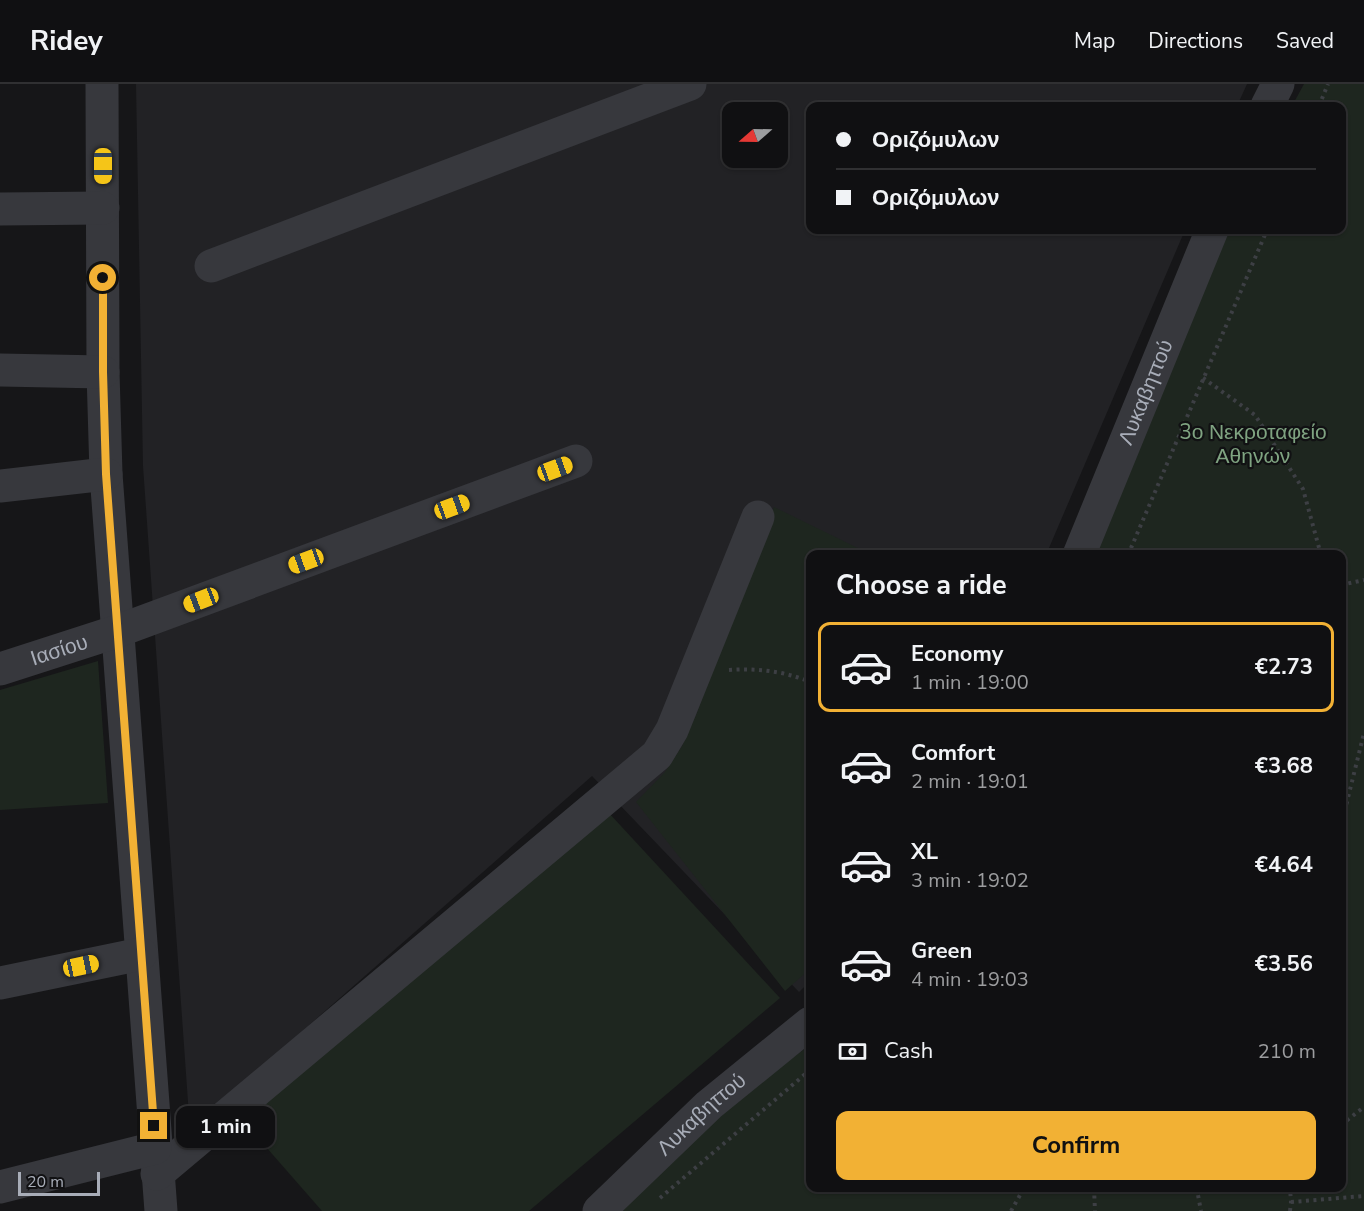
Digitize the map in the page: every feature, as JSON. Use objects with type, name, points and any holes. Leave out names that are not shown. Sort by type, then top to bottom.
[{"type":"street","points":[[102,84],[103,372],[106,474],[161,1211]]},
{"type":"street","points":[[211,266],[690,84]]},
{"type":"street","points":[[1269,102],[1278,84]]},
{"type":"street","points":[[0,209],[104,208]]},
{"type":"street","name":"Λυκαβηττού","points":[[1081,550],[1210,234]]},
{"type":"street","points":[[0,370],[103,372]]},
{"type":"street","name":"Ιασίου","points":[[0,669],[118,631],[576,461]]},
{"type":"street","points":[[0,486],[106,474]]},
{"type":"street","points":[[0,1186],[156,1161],[657,755],[672,730],[758,517]]},
{"type":"street","points":[[0,984],[141,954]]},
{"type":"street","name":"Λυκαβηττού","points":[[599,1211],[709,1105],[806,1026]]},
{"type":"path","points":[[1321,102],[1329,84]]},
{"type":"path","points":[[1130,550],[1265,234]]},
{"type":"path","points":[[1203,378],[1255,415],[1303,489],[1320,550]]},
{"type":"path","points":[[1346,584],[1364,580]]},
{"type":"path","points":[[694,678],[731,669],[766,669],[806,680]]},
{"type":"path","points":[[1346,806],[1364,733]]},
{"type":"path","points":[[654,1203],[806,1073]]},
{"type":"path","points":[[1346,1121],[1364,1107]]},
{"type":"path","points":[[1011,1211],[1022,1192]]},
{"type":"path","points":[[1094,1192],[1095,1211]]},
{"type":"path","points":[[1199,1192],[1201,1211]]},
{"type":"path","points":[[1290,1211],[1291,1192]]},
{"type":"path","points":[[1292,1202],[1364,1196]]},
{"type":"shaded area","points":[[136,84],[1247,84],[1239,102],[806,102],[806,234],[1183,234],[1048,550],[806,550],[806,985],[799,992],[592,776],[190,1130],[143,466]]},
{"type":"green space","name":"3ο Νεκροταφείο Αθηνών","points":[[1304,84],[1364,84],[1364,1211],[618,1211],[728,1105],[806,1048],[806,1192],[1346,1192],[1346,550],[1091,550],[1189,308],[1227,234],[1346,234],[1346,102],[1294,102]]},
{"type":"green space","points":[[774,507],[862,550],[806,550],[806,973],[785,991],[636,802],[665,772],[682,746],[696,715]]},
{"type":"green space","points":[[98,661],[108,803],[0,810],[0,690]]},
{"type":"green space","points":[[596,799],[780,998],[529,1211],[322,1211],[239,1116]]},
{"type":"route","points":[[103,278],[106,474],[154,1126]]}]
